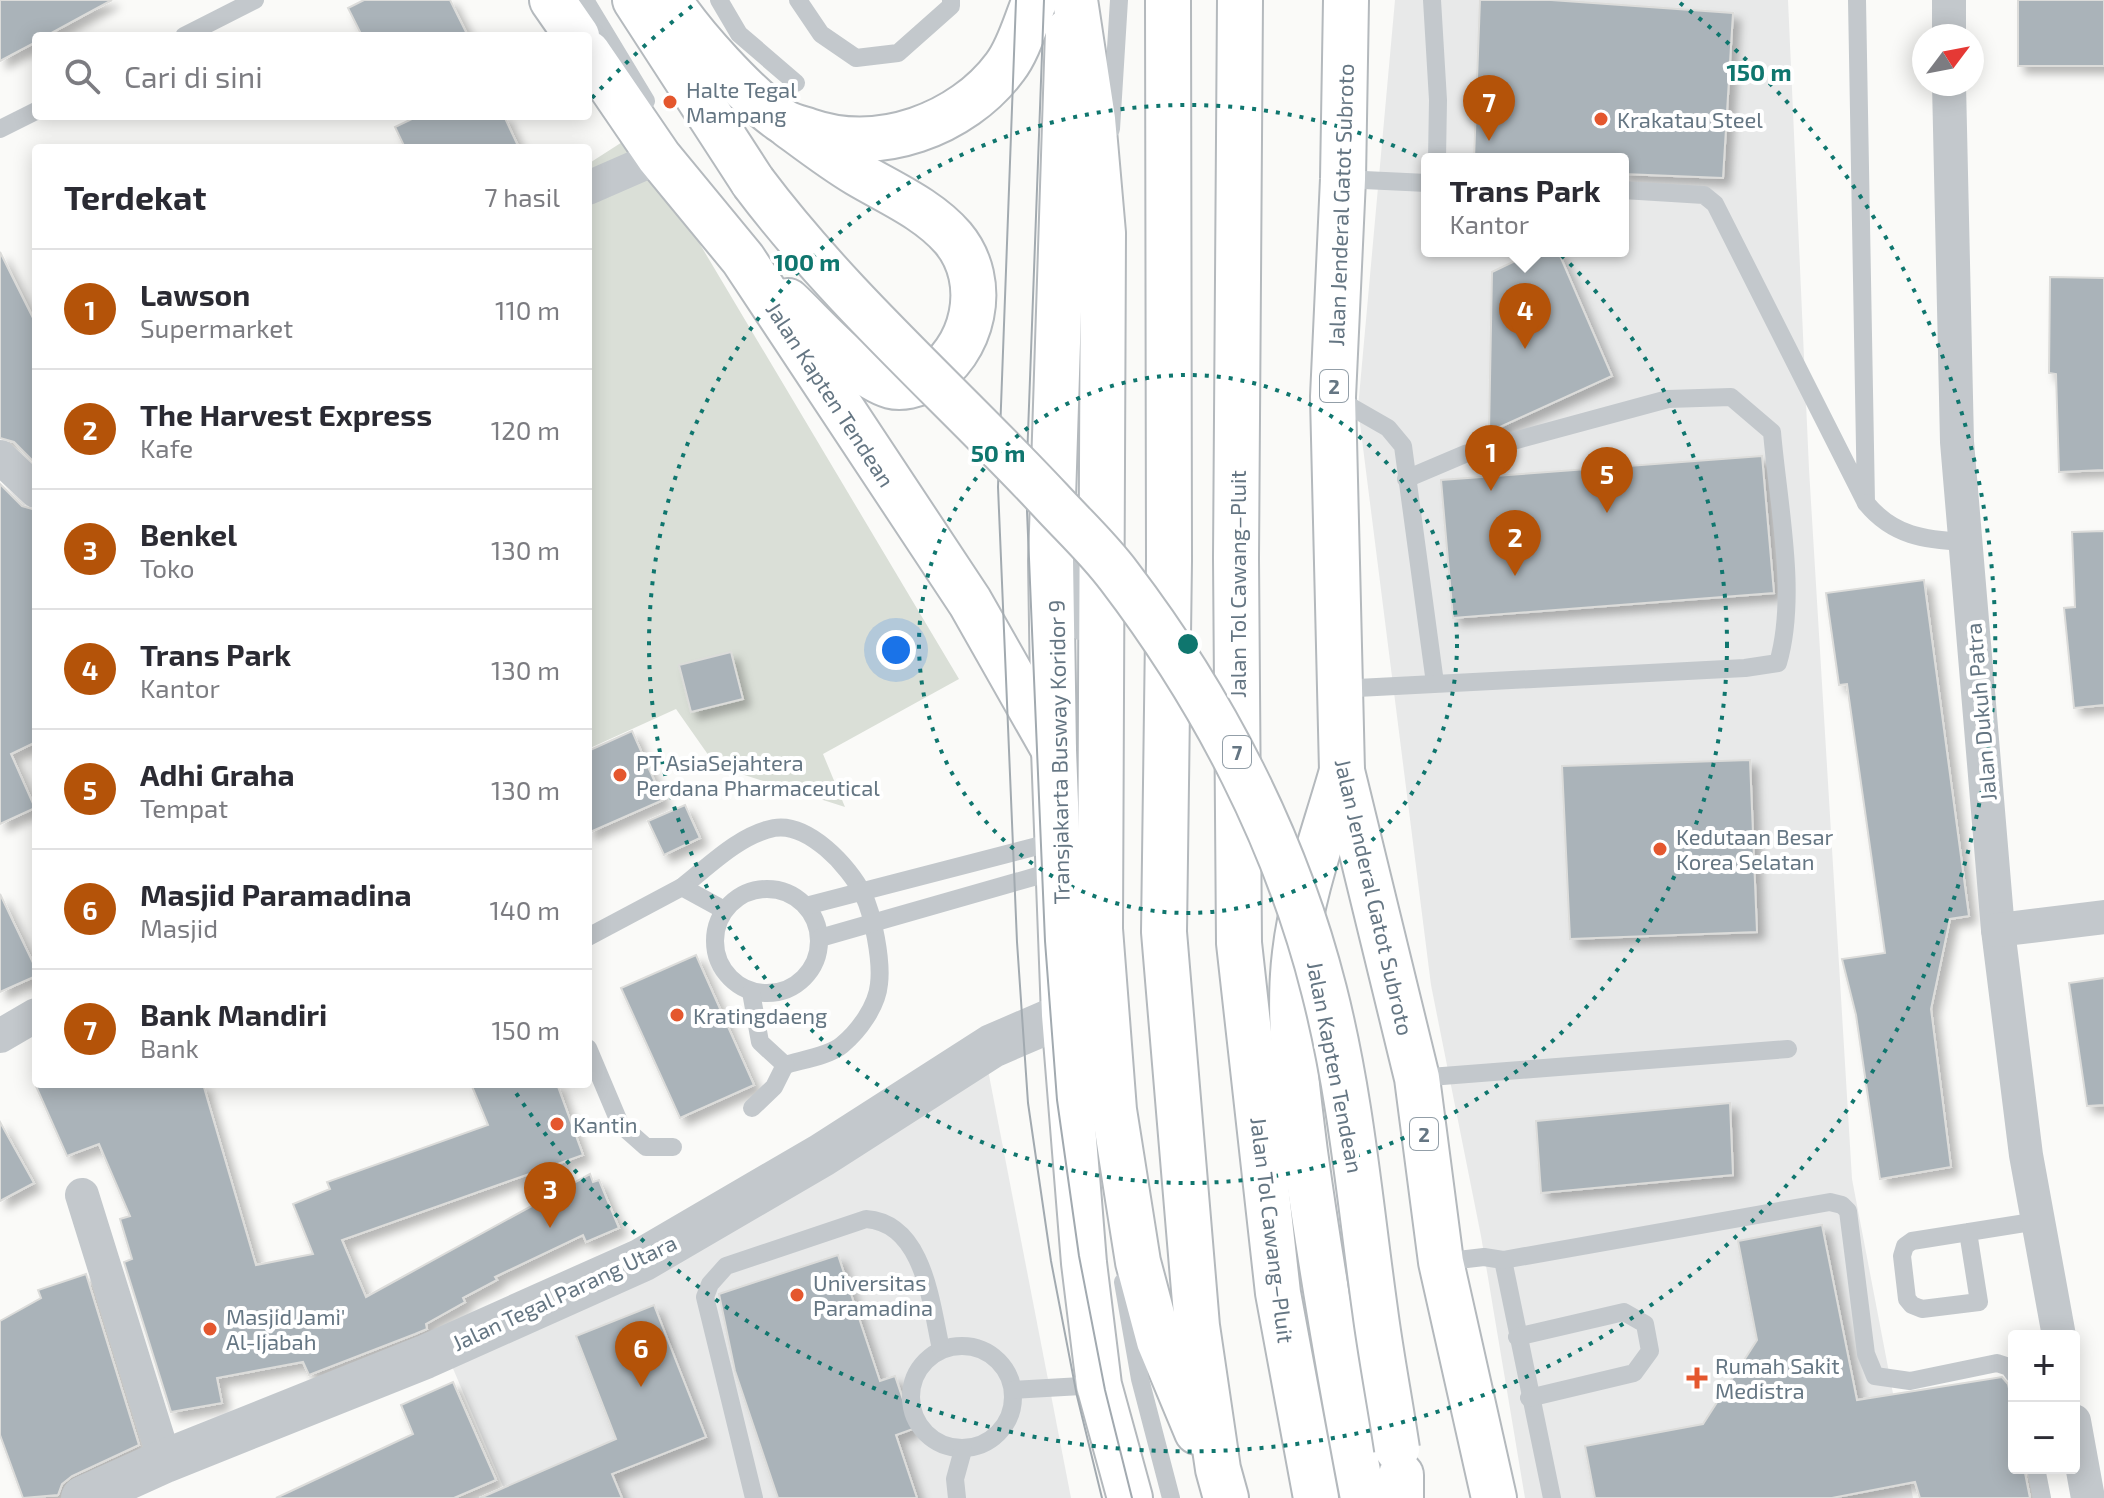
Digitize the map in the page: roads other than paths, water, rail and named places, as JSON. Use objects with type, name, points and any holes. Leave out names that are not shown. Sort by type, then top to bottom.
[{"type":"main road","points":[[650,6],[789,102],[837,141],[876,138],[925,128],[966,106],[1006,66],[1035,0]]},
{"type":"main road","points":[[1072,0],[1093,119],[1103,233],[1100,929],[1114,1110],[1138,1262],[1159,1341],[1187,1412],[1222,1483]]},
{"type":"main road","points":[[1072,0],[1051,561],[1054,750],[1065,842],[1064,1015],[1084,1263],[1099,1385],[1130,1498]]},
{"type":"main road","points":[[1168,0],[1169,561],[1164,932],[1197,1326],[1222,1483]]},
{"type":"main road","name":"Jalan Tol Cawang–Pluit","points":[[1240,0],[1236,558],[1239,943],[1278,1293],[1316,1498]]},
{"type":"main road","name":"Jalan Jenderal Gatot Subroto","points":[[1346,0],[1343,179],[1333,397],[1337,689],[1342,771],[1417,1078],[1441,1262],[1494,1498]]},
{"type":"main road","name":"Jalan Kapten Tendean","points":[[650,6],[793,235],[990,435],[1118,573],[1190,676],[1249,784],[1289,876],[1325,990],[1353,1133],[1375,1313],[1402,1480]]},
{"type":"main road","name":"Jalan Kapten Tendean","points":[[592,35],[970,602],[1054,750]]},
{"type":"main road","points":[[743,259],[875,379],[894,387],[917,384],[941,371],[958,354],[969,327],[974,305],[972,283],[966,259],[953,239],[922,212],[828,156],[789,102]]},
{"type":"main road","points":[[1342,771],[1301,923],[1295,953],[1293,1004],[1299,1106],[1323,1284],[1363,1498]]},
{"type":"street","points":[[1949,0],[1949,24]]},
{"type":"street","name":"Jalan Dukuh Patra","points":[[1949,96],[1956,426],[1998,930],[2026,1155],[2058,1330]]},
{"type":"street","points":[[592,185],[658,132]]},
{"type":"street","points":[[0,457],[32,487]]},
{"type":"street","points":[[1998,930],[2104,917]]},
{"type":"street","name":"Jalan Tegal Parang Utara","points":[[83,1498],[144,1478],[642,1260],[822,1155],[992,1046],[1064,1015]]},
{"type":"street","points":[[0,1036],[32,1017]]},
{"type":"street","points":[[82,1195],[144,1478]]},
{"type":"street","points":[[2080,1454],[2088,1498]]},
{"type":"lane","points":[[192,32],[255,0]]},
{"type":"lane","points":[[719,0],[739,34],[789,102]]},
{"type":"lane","points":[[798,0],[821,34],[856,58],[898,53],[951,6],[951,0]]},
{"type":"lane","points":[[1083,360],[1103,233],[1119,0]]},
{"type":"lane","points":[[1432,0],[1438,100],[1437,153]]},
{"type":"lane","points":[[1857,0],[1866,503]]},
{"type":"lane","points":[[0,129],[32,113]]},
{"type":"lane","points":[[1343,179],[1421,183]]},
{"type":"lane","points":[[1629,190],[1689,192],[1704,195],[1715,204],[1866,503],[1891,527],[1922,540],[1965,542]]},
{"type":"lane","points":[[1333,397],[1388,428],[1403,446],[1435,683]]},
{"type":"lane","points":[[1337,689],[1745,668],[1778,663],[1787,634],[1786,583],[1772,432],[1731,397],[1668,399],[1465,454],[1406,479]]},
{"type":"lane","name":"Transjakarta Busway Koridor 9","points":[[1080,510],[1080,648]]},
{"type":"lane","points":[[592,935],[682,887],[742,841],[776,828],[797,830],[841,865],[862,893],[873,924],[879,984],[868,1016],[841,1047],[785,1065],[774,1087],[752,1108]]},
{"type":"lane","points":[[806,906],[1065,842]]},
{"type":"lane","points":[[820,938],[873,924],[1065,842]]},
{"type":"lane","name":"Transjakarta Busway Koridor 9","points":[[1065,842],[1093,1023],[1121,1275],[1140,1379],[1171,1498]]},
{"type":"lane","points":[[682,887],[724,910]]},
{"type":"lane","points":[[755,890],[783,892],[806,906],[820,938],[819,955],[812,971],[800,983],[777,993],[751,992],[731,979],[717,958],[714,942],[724,910],[737,897],[755,890]]},
{"type":"lane","points":[[751,992],[760,1042],[785,1065]]},
{"type":"lane","points":[[1417,1078],[1788,1049]]},
{"type":"lane","points":[[592,1058],[620,1124],[646,1147],[673,1147]]},
{"type":"lane","points":[[1441,1262],[1484,1257],[1503,1260],[1830,1202],[1842,1205],[1848,1211],[1866,1354],[1875,1376],[1910,1381],[1997,1363],[2008,1367]]},
{"type":"lane","points":[[754,1498],[705,1297],[710,1284],[726,1266],[866,1219],[877,1220],[897,1228],[915,1251],[941,1349]]},
{"type":"lane","points":[[1968,1232],[1979,1302],[1922,1309],[1912,1305],[1907,1299],[1902,1256],[1905,1246],[1912,1241],[1968,1232],[2038,1221]]},
{"type":"lane","points":[[1503,1260],[1552,1498]]},
{"type":"lane","points":[[1517,1337],[1624,1312],[1645,1324],[1650,1351],[1634,1373],[1529,1398]]},
{"type":"lane","points":[[965,1345],[987,1352],[1005,1369],[1013,1390],[1012,1412],[1001,1431],[984,1445],[963,1450],[935,1442],[915,1422],[909,1394],[919,1366],[941,1349],[965,1345]]},
{"type":"lane","points":[[1013,1390],[1099,1385]]},
{"type":"lane","points":[[957,1498],[955,1479],[963,1450]]},
{"type":"lane","points":[[2037,1474],[2042,1498]]},
{"type":"tram line","points":[[1016,0],[998,487],[1017,942],[1028,1103],[1051,1261],[1077,1396],[1102,1498]]},
{"type":"tram line","points":[[1044,0],[1026,487],[1045,941],[1057,1100],[1079,1256],[1105,1390],[1132,1498]]},
{"type":"place","name":"Halte Tegal Mampang","points":[[670,102]]},
{"type":"place","name":"Krakatau Steel","points":[[1601,119]]},
{"type":"place","name":"Bank Mandiri","points":[[1489,141]]},
{"type":"place","name":"Trans Park","points":[[1525,349]]},
{"type":"place","name":"Lawson","points":[[1491,491]]},
{"type":"place","name":"Adhi Graha","points":[[1607,513]]},
{"type":"place","name":"The Harvest Express","points":[[1515,576]]},
{"type":"place","name":"PT AsiaSejahtera Perdana Pharmaceutical","points":[[620,775]]},
{"type":"place","name":"Kedutaan Besar Korea Selatan","points":[[1660,849]]},
{"type":"place","name":"Kratingdaeng","points":[[677,1015]]},
{"type":"place","name":"Kantin","points":[[557,1124]]},
{"type":"place","name":"Benkel","points":[[550,1228]]},
{"type":"place","name":"Universitas Paramadina","points":[[797,1295]]},
{"type":"place","name":"Masjid Jami' Al-Ijabah","points":[[210,1329]]},
{"type":"place","name":"Rumah Sakit Medistra","points":[[1697,1378]]},
{"type":"place","name":"Masjid Paramadina","points":[[641,1387]]}]
